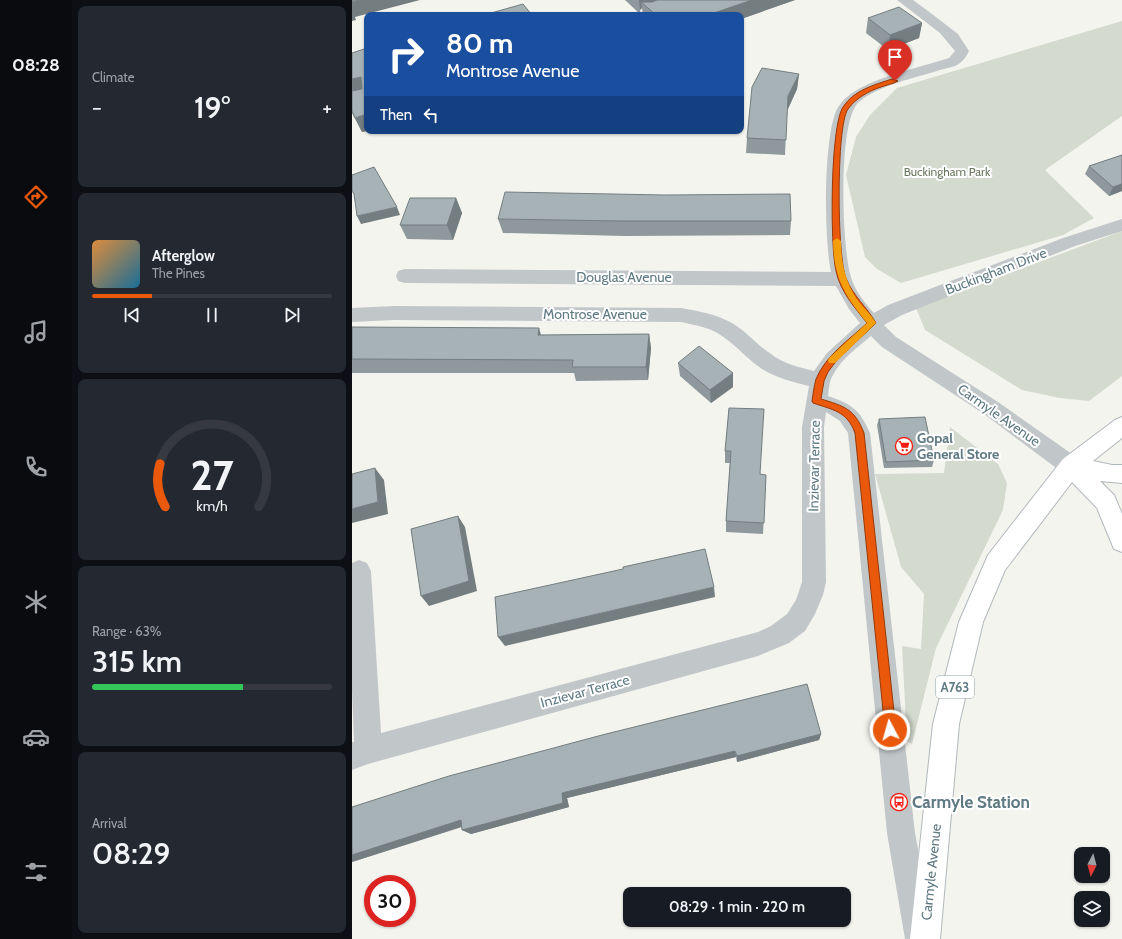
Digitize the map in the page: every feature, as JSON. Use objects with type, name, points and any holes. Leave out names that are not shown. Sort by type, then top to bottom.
[{"type":"main road","name":"A763","points":[[1071,466],[1122,426]]},
{"type":"main road","points":[[1071,466],[1112,474],[1122,474]]},
{"type":"main road","points":[[1071,466],[1106,502],[1122,542]]},
{"type":"main road","name":"Carmyle Avenue","points":[[925,939],[946,724],[971,622],[996,563],[1071,466]]},
{"type":"street","name":"Carmyle Avenue","points":[[904,0],[951,36],[960,46],[962,51],[954,61],[871,88],[860,94],[846,108],[841,117],[836,149],[837,257],[842,279],[854,300],[889,342],[991,408],[1071,466]]},
{"type":"street","name":"Buckingham Drive","points":[[872,323],[913,302],[1069,242],[1122,225]]},
{"type":"street","name":"Douglas Avenue","points":[[405,276],[842,279]]},
{"type":"street","name":"Montrose Avenue","points":[[352,315],[410,313],[681,315],[713,323],[726,329],[757,356],[818,391]]},
{"type":"street","points":[[818,391],[824,371],[834,358],[872,323]]},
{"type":"street","name":"Inzievar Terrace","points":[[818,391],[856,422],[859,433],[901,833],[920,939]]},
{"type":"street","name":"Inzievar Terrace","points":[[359,571],[360,753],[758,644],[774,638],[790,629],[800,616],[810,598],[814,582],[814,427],[818,391]]},
{"type":"green space","name":"Buckingham Park","points":[[1122,21],[1122,116],[1045,170],[1094,218],[1063,235],[901,283],[877,269],[865,257],[846,175],[856,137],[870,115],[897,88]]},
{"type":"green space","points":[[1122,231],[1122,376],[1089,401],[1060,398],[1022,390],[925,330],[916,308]]},
{"type":"green space","points":[[950,427],[998,464],[1007,483],[1003,510],[936,648],[912,744],[907,741],[902,646],[921,649],[924,594],[901,567],[875,474],[944,473]]},
{"type":"building","points":[[657,0],[752,0],[717,12],[653,12],[641,2],[652,2]]},
{"type":"building","points":[[523,4],[530,12],[495,12]]},
{"type":"building","points":[[899,7],[922,23],[890,35],[868,18]]},
{"type":"building","points":[[364,49],[364,115],[355,118],[352,111],[352,91],[362,89],[361,77],[352,79],[352,53]]},
{"type":"building","points":[[762,68],[799,74],[788,96],[786,140],[747,138],[752,87]]},
{"type":"building","points":[[1122,155],[1122,184],[1113,187],[1089,166]]},
{"type":"building","points":[[374,167],[397,207],[357,216],[354,194],[352,191],[352,175]]},
{"type":"building","points":[[505,192],[665,195],[790,194],[791,221],[498,219]]},
{"type":"building","points":[[410,198],[456,198],[447,225],[400,225]]},
{"type":"building","points":[[352,327],[539,328],[538,335],[649,334],[646,367],[572,367],[573,360],[352,359]]},
{"type":"building","points":[[699,346],[733,373],[710,390],[678,363]]},
{"type":"building","points":[[729,408],[764,409],[760,474],[766,475],[764,523],[726,521],[731,451],[725,451]]},
{"type":"building","name":"Gopal General Store","points":[[925,417],[934,460],[886,462],[879,419]]},
{"type":"building","points":[[375,468],[378,502],[352,509],[352,474]]},
{"type":"building","points":[[458,516],[469,581],[421,596],[411,529]]},
{"type":"building","points":[[705,549],[714,587],[498,637],[495,597],[623,569],[623,567]]},
{"type":"building","points":[[807,684],[821,734],[737,756],[735,751],[562,793],[563,803],[462,830],[461,820],[352,855],[352,807],[449,776],[602,735]]},
{"type":"slow traffic","points":[[832,361],[872,323],[854,300],[842,279],[837,257],[837,241]]},
{"type":"place","name":"Gopal General Store","points":[[904,446]]},
{"type":"place","name":"Carmyle Station","points":[[899,802]]},
{"type":"route","points":[[890,730],[859,433],[856,422],[841,409],[816,401],[820,381],[824,371],[834,358],[872,323],[847,289],[839,270],[837,257],[836,149],[841,117],[846,108],[860,94],[871,88],[895,81]]}]
